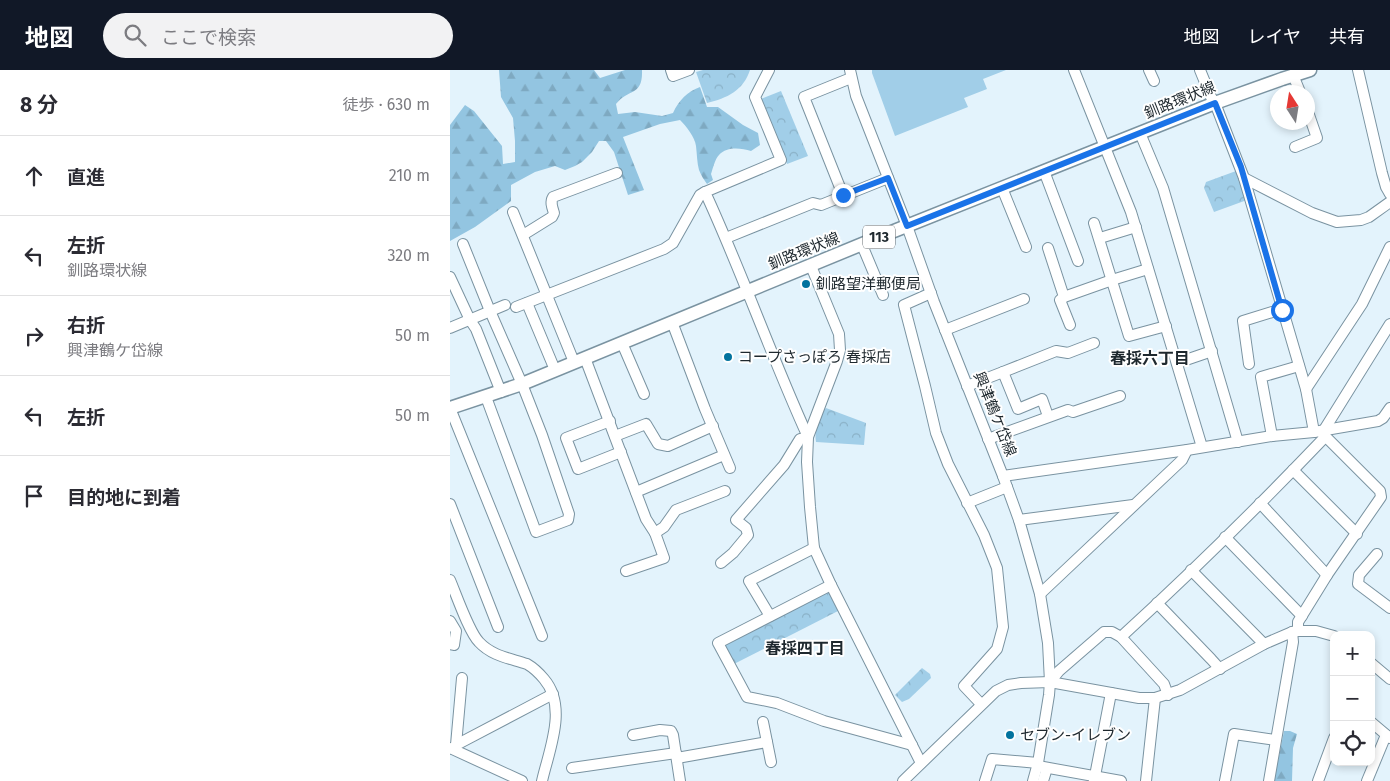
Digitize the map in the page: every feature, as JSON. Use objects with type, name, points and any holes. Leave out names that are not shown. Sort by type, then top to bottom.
[{"type":"main road","name":"釧路環状線","points":[[450,408],[522,384],[862,244],[1285,75],[1310,70]]},
{"type":"street","points":[[671,70],[673,76],[689,70]]},
{"type":"street","points":[[516,307],[664,249],[673,243],[700,195],[782,160],[755,98],[768,70]]},
{"type":"street","points":[[1074,70],[1131,212],[1202,447]]},
{"type":"street","points":[[1149,70],[1154,82]]},
{"type":"street","points":[[1200,70],[1244,178],[1282,310],[1321,432],[1380,491],[1381,497],[1327,575],[1298,622],[1269,781]]},
{"type":"street","points":[[1358,70],[1382,173],[1390,194]]},
{"type":"street","points":[[843,195],[804,97],[850,74]]},
{"type":"street","name":"興津鶴ケ岱線","points":[[850,74],[856,96],[907,226],[931,294],[1003,476],[1019,520],[1040,594],[1048,643],[1050,682],[1041,765],[1034,781]]},
{"type":"street","points":[[1285,75],[1294,85]]},
{"type":"street","points":[[1295,147],[1317,138],[1314,130]]},
{"type":"street","points":[[1140,133],[1163,188],[1238,442]]},
{"type":"street","points":[[1044,171],[1078,261]]},
{"type":"street","points":[[523,235],[552,217],[554,213],[551,200],[553,197],[617,173]]},
{"type":"street","points":[[726,238],[813,203],[821,205],[888,178]]},
{"type":"street","points":[[1244,178],[1312,214],[1336,222],[1361,220],[1369,217],[1390,202]]},
{"type":"street","points":[[1002,188],[1026,248]]},
{"type":"street","points":[[705,192],[748,291],[787,392],[808,437]]},
{"type":"street","points":[[513,212],[546,295],[610,421],[646,519],[655,533],[664,558],[626,571]]},
{"type":"street","points":[[1094,223],[1130,336],[1166,326]]},
{"type":"street","points":[[1100,238],[1136,227]]},
{"type":"street","points":[[464,244],[542,435],[569,514],[568,520],[536,532],[486,397]]},
{"type":"street","points":[[862,244],[883,295]]},
{"type":"street","points":[[1306,389],[1362,304],[1390,247]]},
{"type":"street","points":[[1048,248],[1064,297]]},
{"type":"street","points":[[811,266],[839,334],[840,350],[808,437],[807,462],[814,548],[921,763]]},
{"type":"street","points":[[1070,325],[1060,300],[1064,297],[1148,269]]},
{"type":"street","points":[[450,277],[476,329],[501,392]]},
{"type":"street","points":[[931,294],[904,305],[926,386],[936,433],[948,464],[984,535],[997,568],[1003,627],[997,649],[964,686],[981,704]]},
{"type":"street","points":[[946,330],[1024,300]]},
{"type":"street","points":[[527,303],[555,370]]},
{"type":"street","points":[[450,328],[505,305]]},
{"type":"street","points":[[1249,364],[1243,321],[1282,310]]},
{"type":"street","points":[[672,322],[730,468]]},
{"type":"street","points":[[1121,637],[1293,470],[1321,432],[1390,324]]},
{"type":"street","points":[[622,343],[644,394]]},
{"type":"street","points":[[968,386],[1056,352],[1068,353],[1094,343]]},
{"type":"street","points":[[1176,363],[1212,351]]},
{"type":"street","points":[[1272,436],[1261,377],[1299,366]]},
{"type":"street","points":[[1003,372],[1018,409],[1042,400],[1048,416]]},
{"type":"street","points":[[988,439],[1048,416],[1068,410],[1073,412],[1120,396]]},
{"type":"street","points":[[450,408],[542,636]]},
{"type":"street","points":[[1003,476],[1272,436],[1321,432],[1378,421],[1384,418],[1390,408]]},
{"type":"street","points":[[610,421],[566,438],[578,469],[621,452]]},
{"type":"street","points":[[615,436],[646,424],[658,444],[668,446],[713,426]]},
{"type":"street","points":[[721,563],[733,553],[748,535],[746,528],[736,520],[784,465],[800,439],[808,437]]},
{"type":"street","points":[[1040,594],[1182,460],[1187,450]]},
{"type":"street","points":[[636,492],[724,455]]},
{"type":"street","points":[[1293,470],[1356,534]]},
{"type":"street","points":[[967,503],[1007,487]]},
{"type":"street","points":[[655,533],[664,527],[676,510],[725,492]]},
{"type":"street","points":[[1260,503],[1327,575]]},
{"type":"street","points":[[450,504],[498,627]]},
{"type":"street","points":[[1019,520],[1133,505]]},
{"type":"street","points":[[1225,537],[1302,616]]},
{"type":"street","points":[[770,616],[749,581],[814,548]]},
{"type":"street","points":[[1377,554],[1359,575],[1358,584],[1390,608]]},
{"type":"street","points":[[1191,570],[1264,644]]},
{"type":"street","points":[[450,580],[452,594],[477,641],[492,653],[528,665],[537,671],[546,681],[553,694],[556,703],[556,722],[542,781]]},
{"type":"street","points":[[831,585],[718,643],[747,697],[777,703],[824,721],[912,745]]},
{"type":"street","points":[[1157,604],[1220,669]]},
{"type":"street","points":[[450,621],[456,631],[454,645],[450,644]]},
{"type":"street","points":[[903,781],[981,704],[996,691],[1008,685],[1041,681],[1139,698],[1154,698],[1168,695],[1264,644],[1295,632],[1316,631],[1330,635]]},
{"type":"street","points":[[1050,682],[1059,671],[1104,632],[1112,632],[1121,637],[1164,684],[1168,695]]},
{"type":"street","points":[[1375,666],[1390,679]]},
{"type":"street","points":[[453,747],[462,678]]},
{"type":"street","points":[[1095,779],[1111,693]]},
{"type":"street","points":[[453,747],[553,694]]},
{"type":"street","points":[[1146,781],[1154,698]]},
{"type":"street","points":[[763,722],[772,762]]},
{"type":"street","points":[[1367,781],[1388,736],[1375,725]]},
{"type":"street","points":[[633,735],[660,730],[671,731],[680,781]]},
{"type":"street","points":[[1224,781],[1234,734],[1275,740]]},
{"type":"street","points":[[572,768],[676,756],[767,742]]},
{"type":"street","points":[[453,747],[522,781]]},
{"type":"street","points":[[1318,781],[1330,749]]},
{"type":"street","points":[[985,781],[992,759],[1041,765],[1095,779],[1121,781]]},
{"type":"street","points":[[1041,765],[1043,781]]},
{"type":"green space","points":[[499,70],[594,70],[600,78],[625,70],[642,70],[642,79],[637,88],[616,104],[618,114],[635,112],[662,116],[673,113],[684,97],[700,87],[707,107],[718,107],[758,133],[760,145],[751,151],[734,148],[722,152],[713,166],[711,174],[713,180],[707,184],[699,170],[694,139],[680,120],[660,124],[623,137],[644,190],[628,195],[614,152],[606,141],[599,141],[592,152],[575,166],[565,170],[555,166],[535,172],[511,185],[511,201],[475,227],[450,241],[450,125],[465,105],[474,111],[502,146],[503,164],[515,162],[513,118],[501,97]]},
{"type":"green space","points":[[703,70],[750,70],[739,88],[728,96],[707,103],[696,72]]},
{"type":"green space","points":[[872,70],[1006,70],[983,79],[987,89],[964,98],[968,107],[895,136]]},
{"type":"green space","points":[[781,91],[808,156],[787,164],[761,99]]},
{"type":"green space","points":[[1236,171],[1247,200],[1214,212],[1204,188],[1206,182]]},
{"type":"green space","points":[[826,408],[866,423],[864,445],[816,442],[817,424]]},
{"type":"green space","points":[[825,592],[829,593],[838,611],[732,665],[723,648],[724,643]]},
{"type":"green space","points":[[922,668],[930,674],[931,678],[909,699],[902,702],[895,695]]},
{"type":"green space","points":[[1284,731],[1297,734],[1293,748],[1292,781],[1274,781]]},
{"type":"place","name":"釧路望洋郵便局","points":[[806,284]]},
{"type":"place","name":"コープさっぽろ 春採店","points":[[728,357]]},
{"type":"place","name":"セブン-イレブン","points":[[1010,735]]},
{"type":"district","name":"春採六丁目","points":[[1150,358]]},
{"type":"district","name":"春採四丁目","points":[[805,648]]},
{"type":"route","points":[[843,195],[888,178],[907,226],[1215,103],[1241,167],[1282,310]]}]
